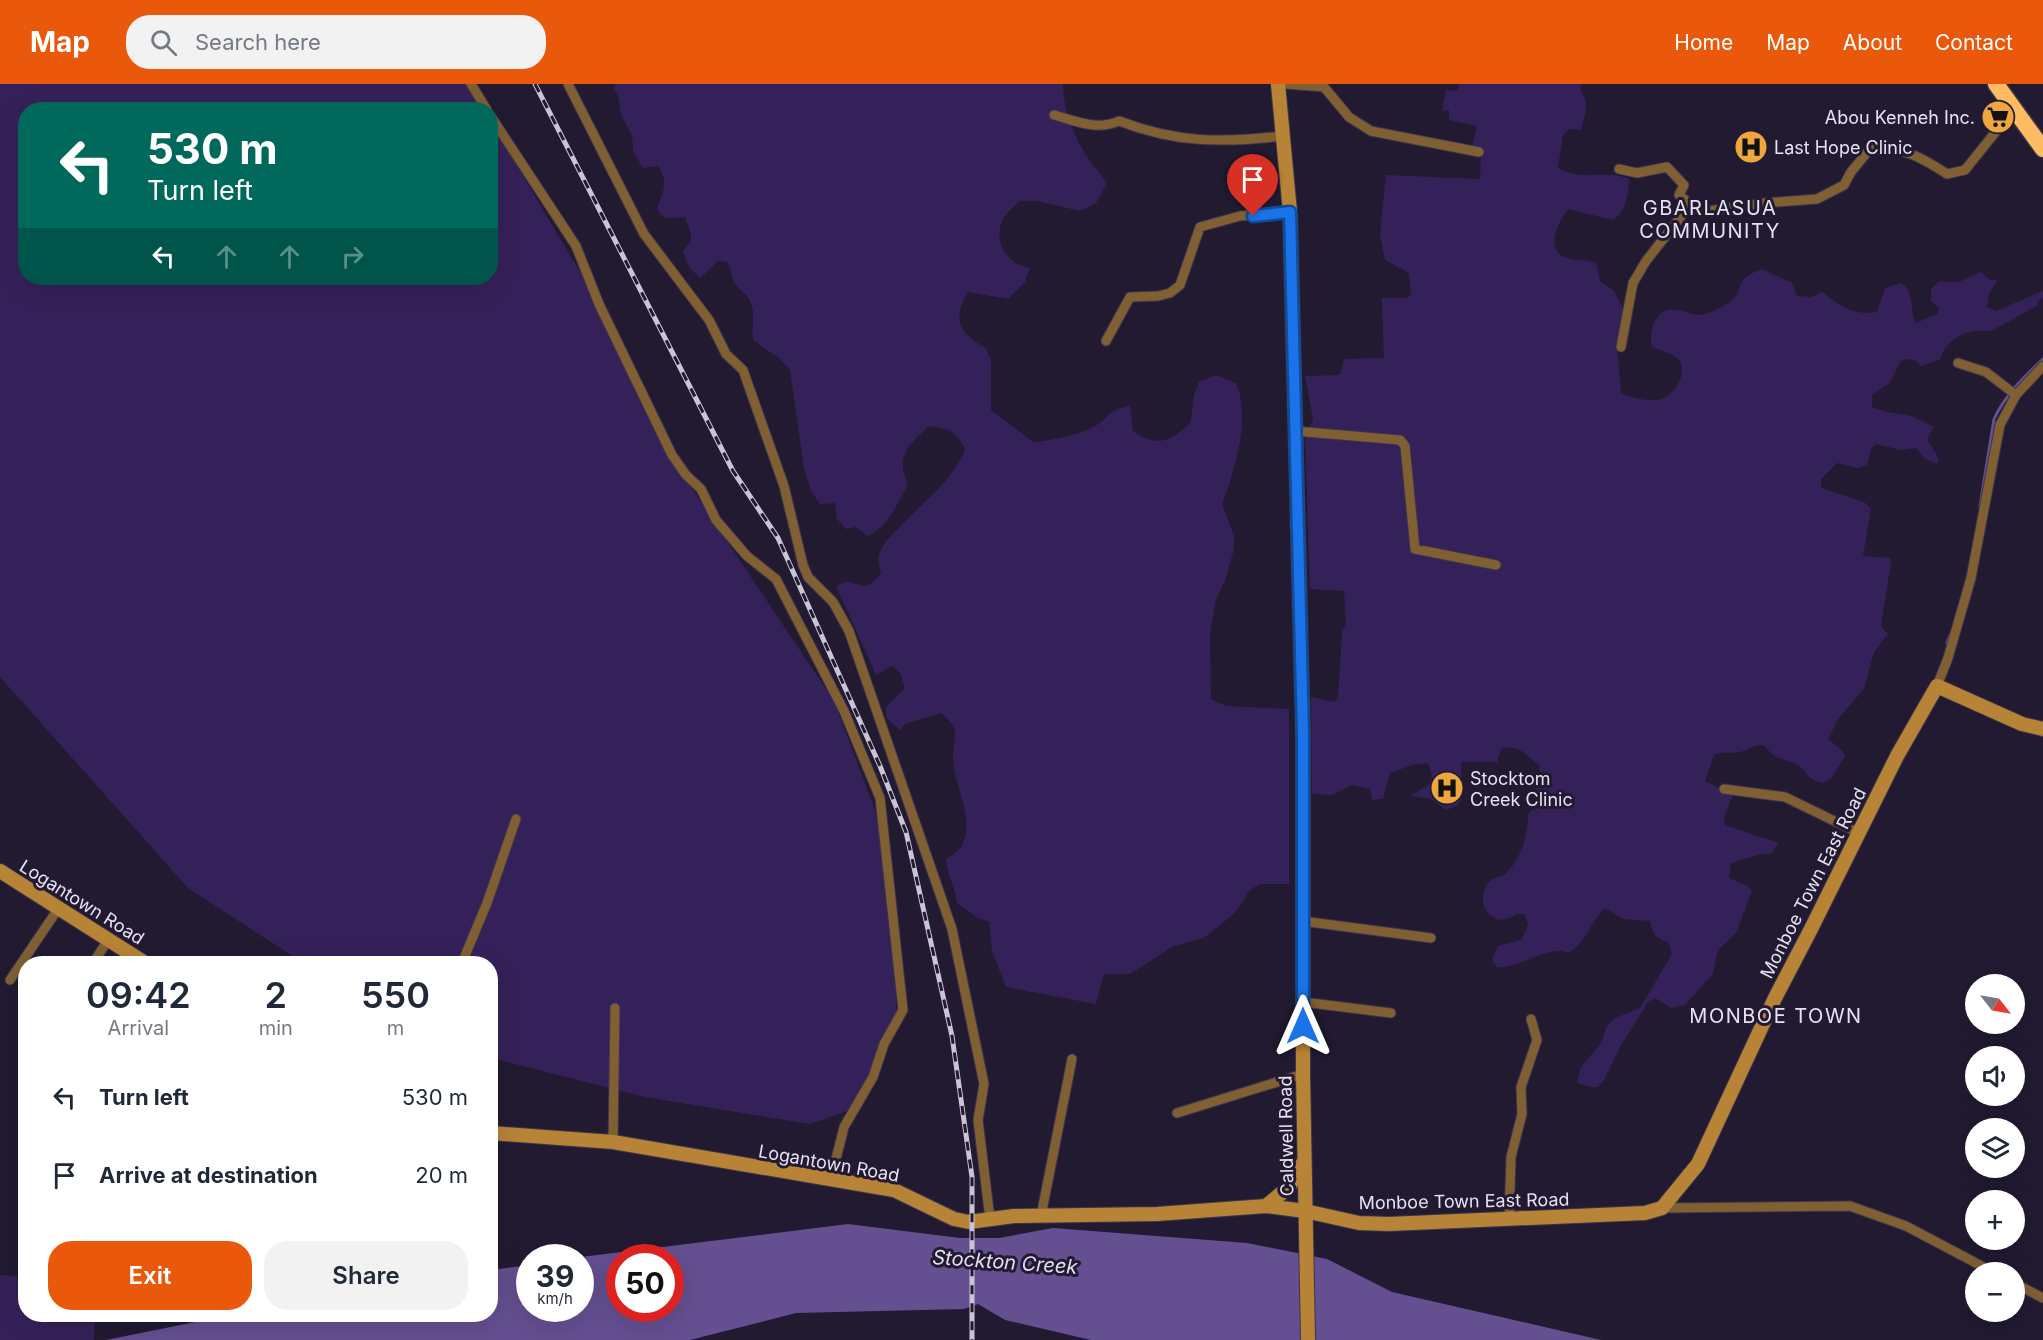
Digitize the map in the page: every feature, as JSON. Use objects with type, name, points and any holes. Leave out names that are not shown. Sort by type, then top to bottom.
[{"type":"highway","points":[[1996,84],[2043,149]]},
{"type":"street","points":[[471,84],[482,102]]},
{"type":"street","points":[[568,84],[644,234],[709,320],[726,354],[743,370],[784,486],[803,566],[808,577],[833,602],[849,631],[882,733],[952,929],[984,1084],[978,1120],[990,1219]]},
{"type":"street","name":"Caldwell Road","points":[[1278,84],[1290,212],[1303,735],[1303,1074],[1308,1340]]},
{"type":"street","points":[[1286,84],[1324,87],[1349,117],[1371,131],[1479,152]]},
{"type":"street","points":[[1618,169],[1637,173],[1667,167],[1684,185],[1678,195],[1701,212],[1764,203],[1817,199],[1844,185],[1851,172],[1870,149],[1889,147],[1911,152],[1947,174],[1965,170],[2014,109]]},
{"type":"street","points":[[1054,115],[1106,127],[1119,121],[1136,128],[1217,142],[1282,136]]},
{"type":"street","points":[[498,127],[576,246],[599,304],[672,455],[686,475],[701,489],[724,529],[747,556],[776,579],[844,711],[880,798],[887,842],[889,896],[903,1010],[884,1044],[873,1077],[844,1127],[834,1167],[825,1180]]},
{"type":"street","points":[[1621,347],[1634,283],[1646,261],[1690,205]]},
{"type":"street","points":[[1106,341],[1130,297],[1158,296],[1170,293],[1180,285],[1200,227],[1240,216],[1290,212]]},
{"type":"street","points":[[1958,363],[1986,372],[2016,395]]},
{"type":"street","name":"Monboe Town East Road","points":[[1305,1211],[1359,1223],[1379,1224],[1645,1213],[1662,1208],[1698,1164],[1775,998],[1897,756],[1937,686],[1948,658],[1971,578],[2000,425],[2016,395],[2043,366]]},
{"type":"street","points":[[1295,431],[1400,440],[1405,447],[1415,549],[1496,565]]},
{"type":"street","points":[[1937,686],[2022,724],[2043,729]]},
{"type":"street","points":[[1724,789],[1785,797],[1859,833]]},
{"type":"street","points":[[465,956],[487,903],[516,819]]},
{"type":"street","name":"Logantown Road","points":[[0,871],[134,956]]},
{"type":"street","points":[[26,956],[58,909]]},
{"type":"street","points":[[1302,921],[1431,938]]},
{"type":"street","points":[[98,956],[108,940]]},
{"type":"street","points":[[10,980],[18,968]]},
{"type":"street","points":[[1303,1002],[1391,1013]]},
{"type":"street","points":[[613,1142],[615,1008]]},
{"type":"street","points":[[1509,1220],[1511,1157],[1521,1114],[1521,1087],[1537,1040],[1531,1019]]},
{"type":"street","points":[[1041,1216],[1072,1059]]},
{"type":"street","points":[[1177,1113],[1303,1074]]},
{"type":"street","name":"Logantown Road","points":[[498,1134],[613,1142],[894,1190],[954,1219],[969,1222],[1041,1216],[1157,1214],[1266,1206],[1305,1211]]},
{"type":"street","points":[[1266,1206],[1296,1178],[1305,1156]]},
{"type":"street","points":[[1662,1208],[1850,1206],[1906,1226],[1974,1262]]},
{"type":"street","points":[[2025,1289],[2043,1298]]},
{"type":"shaded area","points":[[0,84],[468,84],[479,102],[18,102],[18,285],[498,285],[498,134],[599,304],[658,438],[834,701],[887,842],[897,1019],[853,1109],[810,1124],[645,1097],[498,1060],[498,956],[292,956],[188,888],[0,677]]},
{"type":"shaded area","points":[[616,84],[1063,84],[1065,104],[1075,134],[1090,161],[1107,184],[1096,203],[1080,211],[1037,201],[1019,201],[1003,219],[999,236],[1008,257],[1030,268],[1025,282],[1008,299],[968,292],[960,310],[960,324],[969,337],[986,348],[991,361],[991,410],[1033,442],[1079,433],[1099,424],[1116,409],[1130,406],[1133,431],[1150,440],[1164,440],[1177,434],[1191,422],[1194,395],[1199,382],[1216,375],[1236,383],[1242,411],[1242,427],[1232,476],[1222,504],[1234,536],[1234,549],[1225,581],[1216,599],[1210,635],[1211,699],[1226,706],[1289,709],[1289,884],[1260,884],[1250,890],[1236,912],[1204,938],[1174,946],[1130,974],[1104,974],[1096,1004],[1006,987],[992,951],[989,922],[978,918],[957,903],[946,865],[946,859],[961,847],[966,826],[966,814],[954,768],[954,729],[941,713],[905,724],[900,730],[886,718],[886,707],[905,688],[900,673],[892,666],[876,675],[836,586],[847,581],[862,586],[870,585],[881,573],[879,556],[884,544],[936,492],[952,472],[965,449],[951,432],[929,426],[907,449],[903,470],[907,486],[895,508],[880,528],[867,536],[856,527],[846,529],[837,519],[835,503],[820,504],[811,491],[804,468],[790,370],[779,358],[754,341],[751,303],[735,283],[727,262],[718,261],[700,278],[689,267],[683,252],[691,241],[685,217],[665,218],[657,210],[664,188],[664,178],[658,166],[643,168],[633,151],[632,135],[621,115],[619,99],[614,87]]},
{"type":"shaded area","points":[[1459,84],[1582,84],[1580,88],[1586,101],[1586,110],[1581,130],[1569,129],[1563,135],[1558,168],[1576,174],[1612,175],[1629,179],[1627,196],[1624,207],[1613,220],[1568,209],[1557,230],[1555,244],[1562,256],[1597,265],[1600,281],[1614,291],[1623,309],[1617,344],[1621,393],[1639,399],[1658,400],[1669,395],[1678,384],[1682,371],[1678,359],[1652,347],[1652,329],[1661,313],[1666,310],[1701,315],[1712,312],[1731,301],[1746,277],[1762,269],[1792,283],[1797,296],[1811,297],[1822,292],[1841,306],[1861,313],[1877,312],[1885,288],[1901,283],[1910,296],[1916,323],[1937,314],[1939,308],[1931,301],[1931,289],[1939,281],[1959,282],[1981,272],[1991,281],[1996,279],[1997,282],[1989,293],[1987,307],[1996,311],[2043,291],[2043,298],[2037,301],[2038,305],[2004,324],[1990,331],[1974,331],[1957,337],[1945,348],[1941,359],[1921,366],[1915,360],[1905,359],[1900,362],[1890,383],[1872,395],[1872,407],[1912,416],[1934,427],[1927,439],[1939,459],[1937,464],[1925,459],[1916,448],[1901,450],[1876,444],[1872,447],[1867,465],[1858,468],[1837,463],[1821,479],[1821,488],[1864,502],[1871,508],[1863,556],[1890,558],[1891,562],[1881,626],[1888,634],[1874,652],[1864,689],[1838,719],[1828,739],[1843,751],[1845,756],[1831,779],[1823,783],[1813,780],[1796,764],[1776,757],[1764,745],[1757,745],[1740,752],[1714,755],[1705,781],[1733,795],[1724,817],[1725,825],[1778,843],[1771,854],[1760,854],[1731,863],[1729,878],[1748,886],[1752,891],[1736,933],[1718,950],[1713,974],[1685,1005],[1671,1008],[1655,998],[1648,1002],[1598,1087],[1577,1083],[1581,1067],[1601,1043],[1606,1028],[1615,1018],[1640,1008],[1672,954],[1668,942],[1655,935],[1650,921],[1623,919],[1605,908],[1581,943],[1568,953],[1552,951],[1506,967],[1497,967],[1492,960],[1498,946],[1521,940],[1528,925],[1525,914],[1516,914],[1501,920],[1494,918],[1485,909],[1483,894],[1488,883],[1505,874],[1519,854],[1527,830],[1528,814],[1533,809],[1540,766],[1518,749],[1513,748],[1501,749],[1497,762],[1461,762],[1462,799],[1457,806],[1446,810],[1431,799],[1410,796],[1430,784],[1432,776],[1428,763],[1412,765],[1390,773],[1383,799],[1372,800],[1370,789],[1352,785],[1332,795],[1312,794],[1311,697],[1335,702],[1338,697],[1342,632],[1346,624],[1344,591],[1310,589],[1305,436],[1313,419],[1305,376],[1340,375],[1344,359],[1384,358],[1382,298],[1408,298],[1411,294],[1409,273],[1385,260],[1380,235],[1386,175],[1480,179],[1481,149],[1472,146],[1477,126],[1449,120],[1449,110],[1442,111],[1446,90],[1458,91]]},
{"type":"shaded area","points":[[0,1275],[18,1276],[18,1322],[95,1322],[94,1340],[0,1340]]},
{"type":"water","name":"Stockton Creek","points":[[848,1224],[960,1238],[999,1238],[1053,1228],[1247,1243],[1327,1259],[1392,1292],[1601,1340],[1091,1340],[1005,1320],[978,1304],[964,1309],[796,1313],[690,1340],[106,1340],[195,1322],[498,1322],[498,1269],[516,1267],[516,1322],[594,1322],[594,1255],[606,1254],[606,1322],[684,1322],[684,1244]]},
{"type":"waterway","points":[[1980,506],[1994,419],[2009,394],[2043,359]]},
{"type":"waterway","points":[[1947,643],[1950,635]]},
{"type":"railway","points":[[535,84],[733,471],[778,538],[880,766],[906,832],[952,1036],[972,1177],[972,1340]]},
{"type":"place","name":"Abou Kenneh Inc.","points":[[1998,117]]},
{"type":"place","name":"Last Hope Clinic","points":[[1751,147]]},
{"type":"place","name":"Stocktom Creek Clinic","points":[[1447,788]]},
{"type":"district","name":"GBARLASUA COMMUNITY","points":[[1710,220]]},
{"type":"district","name":"MONBOE TOWN","points":[[1776,1016]]},
{"type":"route","points":[[1253,216],[1290,212],[1296,549],[1303,735],[1303,1026]]}]
